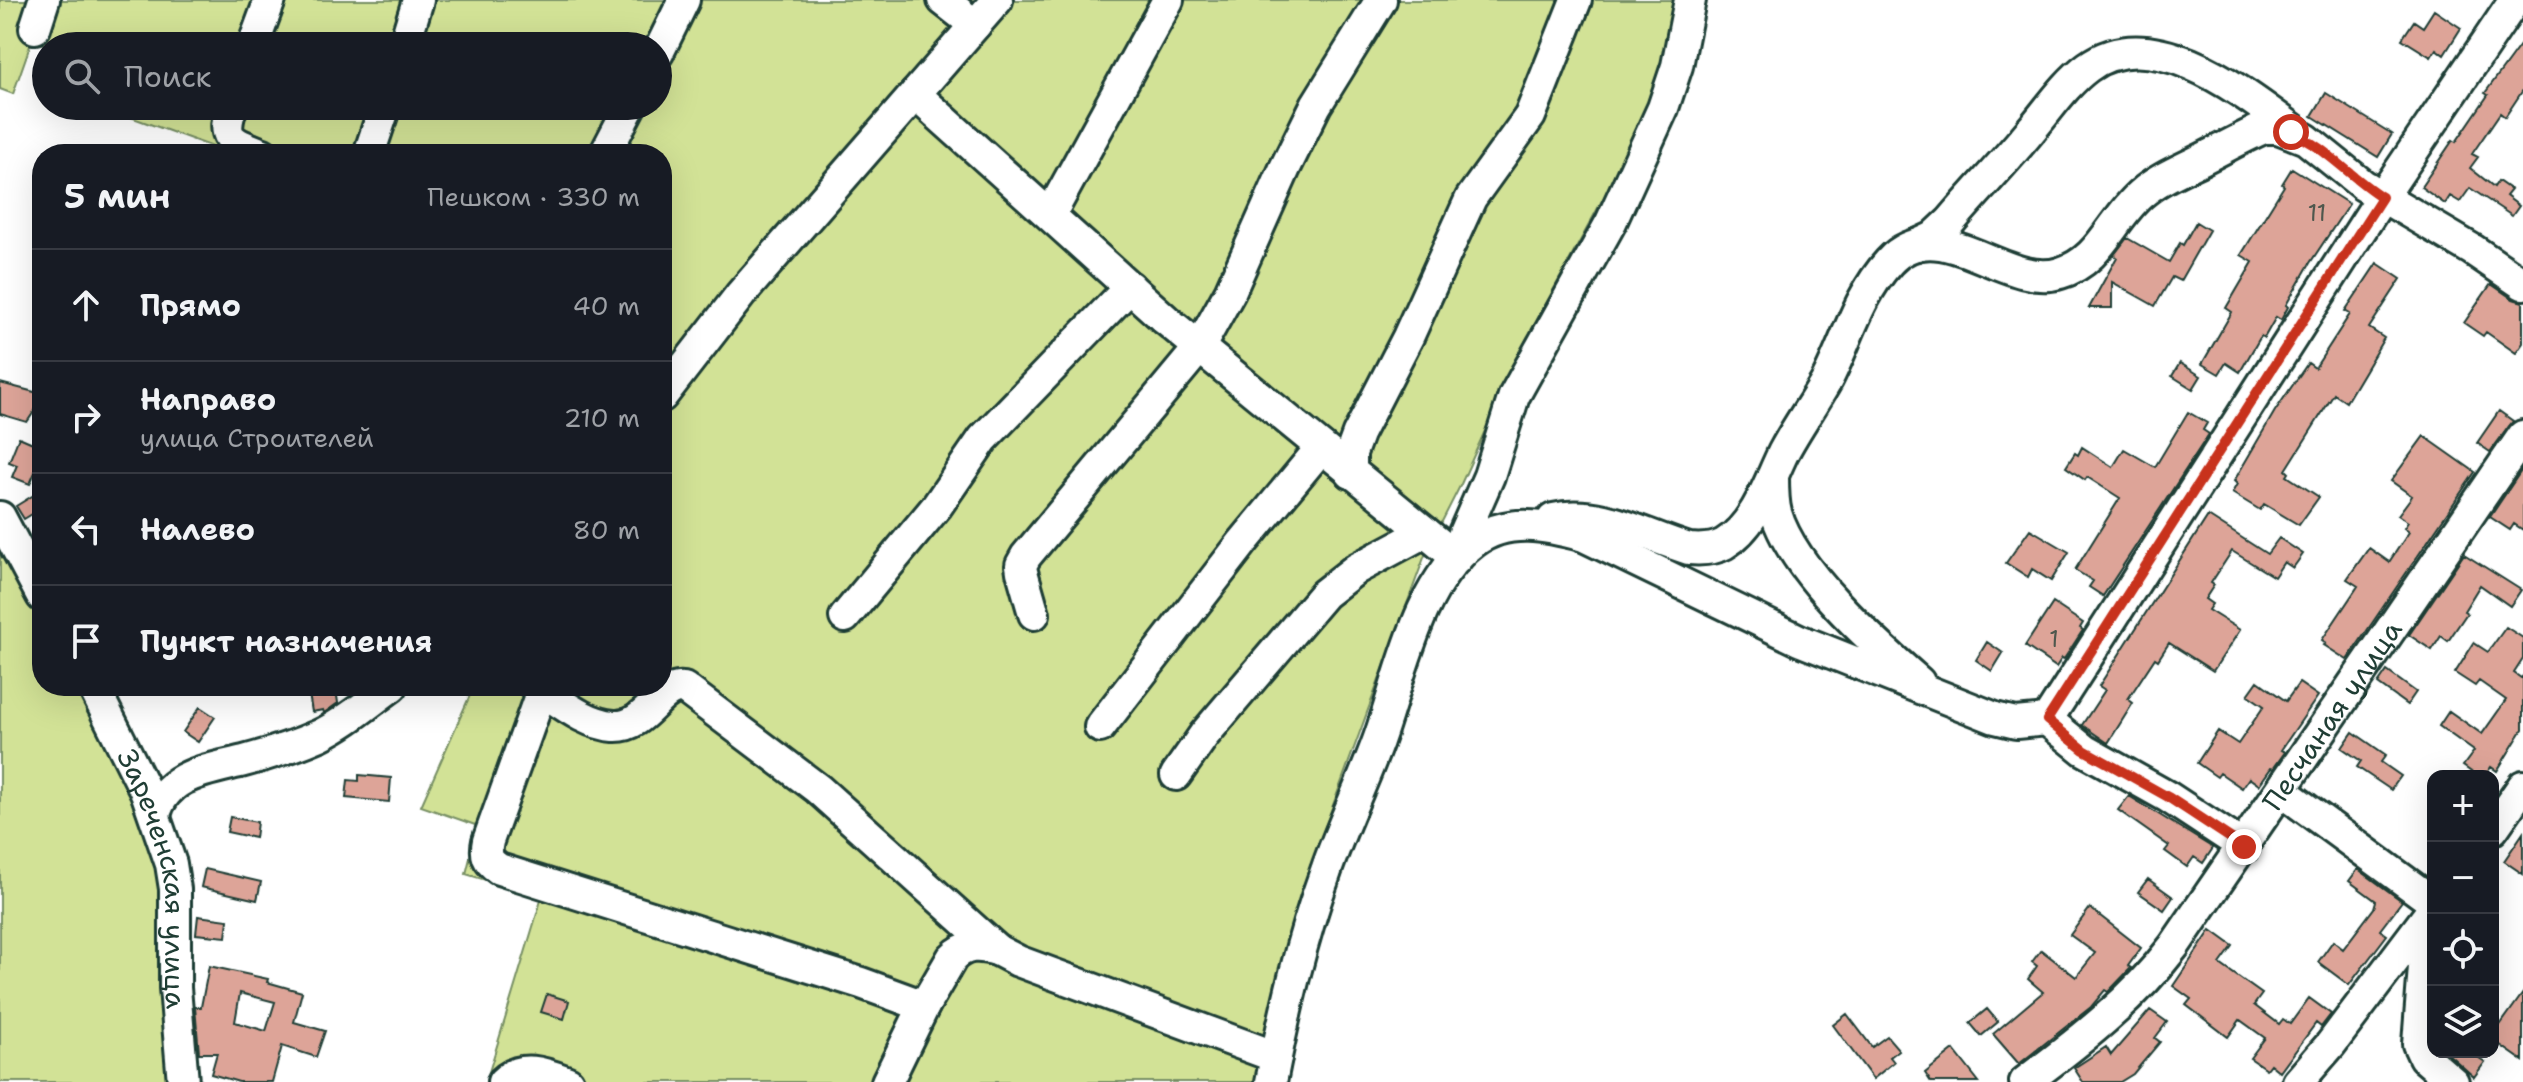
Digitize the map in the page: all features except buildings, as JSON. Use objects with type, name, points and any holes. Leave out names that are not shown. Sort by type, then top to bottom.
[{"type":"street","points":[[258,32],[270,0]]},
{"type":"street","points":[[408,32],[418,0]]},
{"type":"street","points":[[668,32],[684,0]]},
{"type":"street","points":[[943,0],[975,25]]},
{"type":"street","points":[[672,383],[741,294],[997,0]]},
{"type":"street","points":[[1050,215],[1168,0]]},
{"type":"street","points":[[1034,614],[1021,565],[1026,556],[1199,348],[1230,292],[1316,105],[1381,0]]},
{"type":"street","points":[[1351,473],[1351,453],[1358,434],[1413,325],[1471,198],[1530,116],[1576,0]]},
{"type":"street","points":[[1457,558],[1464,533],[1489,476],[1514,396],[1586,269],[1644,153],[1677,66],[1690,0]]},
{"type":"street","points":[[2047,720],[2382,197],[2515,0]]},
{"type":"street","points":[[887,1082],[924,1006],[957,952],[976,946],[997,950],[1273,1070],[1292,986],[1325,874],[1377,742],[1413,633],[1440,582],[1457,558],[1475,541],[1497,529],[1581,516],[1602,519],[1689,549],[1713,549],[1723,545],[1743,528],[1828,377],[1861,301],[1889,261],[1901,251],[1934,237],[1950,222],[2073,80],[2099,60],[2116,54],[2150,53],[2196,67],[2229,84],[2306,139],[2363,185],[2473,250],[2523,284]]},
{"type":"street","points":[[915,94],[1199,348],[1457,558]]},
{"type":"street","points":[[227,120],[230,138],[238,144]]},
{"type":"street","points":[[372,144],[380,120]]},
{"type":"street","points":[[610,144],[623,120]]},
{"type":"street","points":[[1917,245],[1933,243],[1957,248],[2031,274],[2059,274],[2089,259],[2127,209],[2154,184],[2264,128],[2278,128],[2306,139]]},
{"type":"street","points":[[845,617],[937,506],[983,439],[1130,287]]},
{"type":"street","name":"Песчаная улица","points":[[2025,1082],[2092,1032],[2151,976],[2244,847],[2523,436]]},
{"type":"street","points":[[1100,727],[1243,542],[1320,449]]},
{"type":"street","points":[[1773,475],[1776,513],[1797,554],[1853,619],[1933,693]]},
{"type":"street","points":[[0,517],[32,577]]},
{"type":"street","points":[[1524,525],[1553,527],[1584,536],[1799,640],[1995,718],[2016,723],[2047,720],[2084,750],[2168,797],[2244,847]]},
{"type":"street","points":[[1176,775],[1204,735],[1324,594],[1356,569],[1425,532]]},
{"type":"street","points":[[672,689],[677,687],[691,692],[818,789],[997,950]]},
{"type":"street","name":"Зареченская улица","points":[[98,696],[131,758],[171,864],[175,889],[175,988],[183,1082]]},
{"type":"street","points":[[155,815],[165,792],[186,777],[293,746],[341,724],[379,696]]},
{"type":"street","points":[[536,696],[488,841],[486,853],[491,864],[924,1006]]},
{"type":"street","points":[[552,696],[587,717],[620,726],[645,715],[664,696]]},
{"type":"street","points":[[2499,820],[2523,786]]},
{"type":"street","points":[[2282,791],[2427,898]]},
{"type":"street","points":[[2298,1082],[2331,1044],[2429,914]]},
{"type":"street","points":[[2427,946],[2418,1044],[2424,1057],[2453,1082]]},
{"type":"street","points":[[503,1082],[516,1072],[530,1071],[568,1082]]},
{"type":"green space","points":[[0,0],[1680,0],[1647,118],[1525,342],[1461,484],[1425,555],[1308,873],[1256,1082],[486,1082],[542,897],[466,874],[478,826],[421,806],[470,696],[672,696],[672,144],[205,144],[139,120],[672,120],[672,32],[32,32],[13,94],[0,89]]},
{"type":"green space","points":[[0,541],[32,601],[32,696],[83,696],[135,800],[161,870],[175,1082],[0,1082]]},
{"type":"route","points":[[2244,847],[2168,797],[2084,750],[2047,720],[2382,197],[2351,176],[2321,149],[2291,132]]}]
